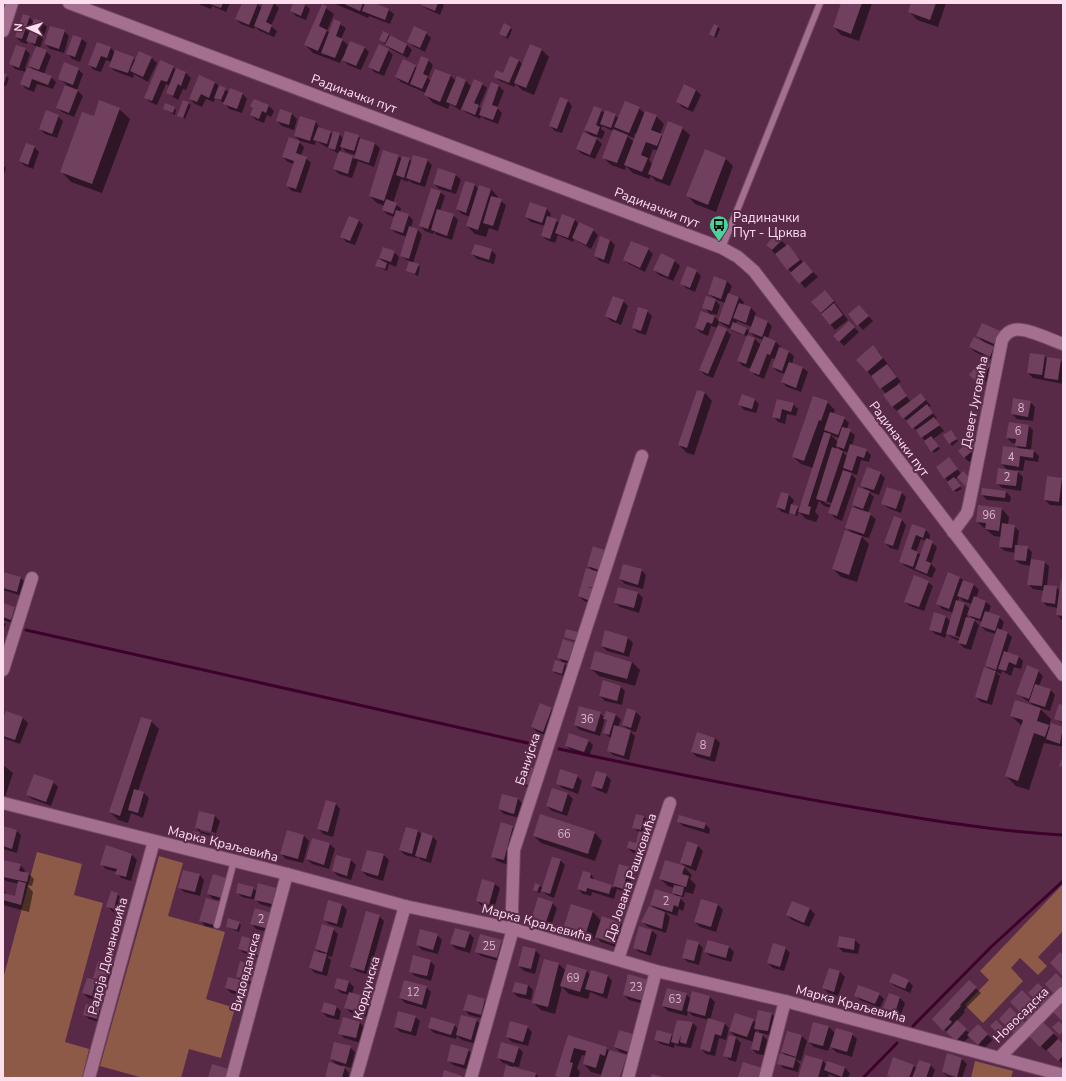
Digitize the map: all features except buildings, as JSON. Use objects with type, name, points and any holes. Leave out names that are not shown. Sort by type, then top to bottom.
[{"type":"street","points":[[3,32],[12,3]]},
{"type":"street","name":"Радиначки пут","points":[[69,3],[722,248],[738,257],[754,271],[1063,675]]},
{"type":"street","name":"Девет Југовића","points":[[953,532],[967,513],[1002,340],[1006,333],[1014,330],[1024,330],[1063,344]]},
{"type":"street","name":"Банијска","points":[[471,1078],[513,929],[512,909],[514,850],[642,456]]},
{"type":"street","points":[[3,670],[32,578]]},
{"type":"street","name":"Марка Краљевића","points":[[3,803],[287,874],[405,906],[513,929],[656,971],[785,1001],[1063,1075]]},
{"type":"street","name":"Др Јована Рашковића","points":[[618,959],[670,803]]},
{"type":"street","name":"Радоја Домановића","points":[[89,1078],[154,841]]},
{"type":"street","name":"Видовданска","points":[[232,1078],[287,874]]},
{"type":"street","name":"Кордунска","points":[[356,1078],[405,906]]},
{"type":"street","points":[[628,1078],[656,971]]},
{"type":"street","name":"Новосадска","points":[[999,1058],[1063,993]]},
{"type":"street","points":[[765,1078],[785,1001]]},
{"type":"lane","points":[[722,248],[820,3]]},
{"type":"lane","points":[[217,925],[234,861]]},
{"type":"shaded area","points":[[37,852],[82,864],[74,895],[103,903],[65,1042],[89,1049],[82,1078],[3,1078],[3,979]]},
{"type":"shaded area","points":[[159,856],[183,863],[168,916],[225,932],[206,999],[235,1008],[221,1058],[189,1049],[181,1078],[143,1078],[100,1066]]},
{"type":"shaded area","points":[[1063,884],[1063,931],[1038,957],[1047,966],[1038,975],[1020,958],[1011,968],[1023,981],[983,1023],[965,1005],[989,980],[980,971]]},
{"type":"shaded area","points":[[975,1061],[1013,1071],[1011,1078],[971,1078]]},
{"type":"waterway","points":[[26,630],[532,744]]},
{"type":"waterway","points":[[559,749],[742,787],[931,820],[984,828],[1063,835]]},
{"type":"waterway","points":[[913,1026],[991,947],[1063,881]]},
{"type":"waterway","points":[[863,1078],[897,1043]]},
{"type":"place","name":"Радиначки Пут - Црква","points":[[719,242]]}]
